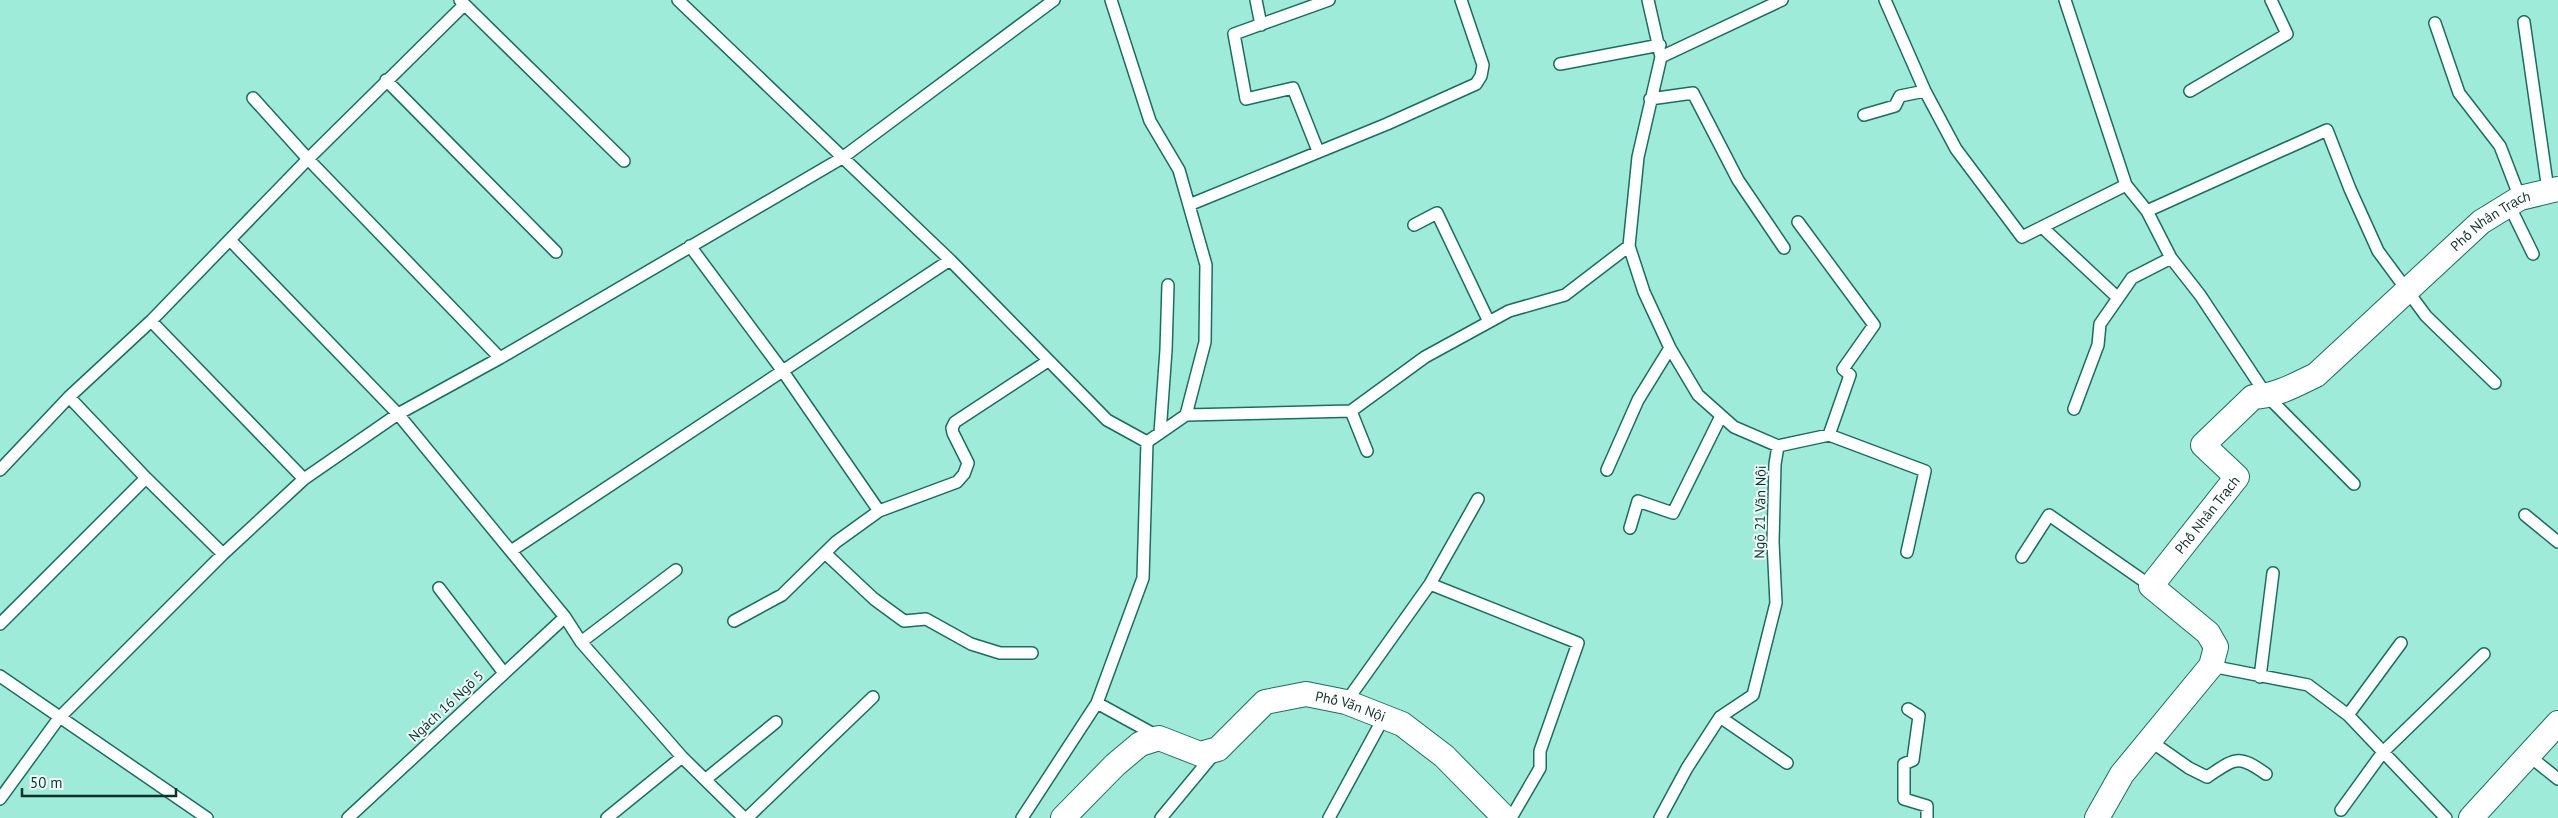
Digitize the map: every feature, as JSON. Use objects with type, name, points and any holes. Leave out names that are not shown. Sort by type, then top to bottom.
[{"type":"street","name":"Phố Nhân Trạch","points":[[2151,586],[2237,477],[2203,445],[2252,396],[2267,396],[2316,375],[2407,288],[2481,222],[2515,202],[2553,190]]},
{"type":"street","points":[[2097,818],[2122,774],[2211,666],[2216,646],[2208,633],[2151,586]]},
{"type":"street","name":"Phố Văn Nội","points":[[1218,749],[1264,702],[1306,694],[1346,702],[1402,724],[1444,756],[1505,818]]},
{"type":"street","points":[[2471,818],[2558,723]]},
{"type":"street","points":[[1063,818],[1115,765],[1140,744],[1159,738],[1200,754],[1218,749]]},
{"type":"lane","points":[[678,0],[950,260],[1107,420],[1147,442]]},
{"type":"lane","points":[[0,799],[60,718],[223,554],[304,479],[398,414],[500,358],[842,158],[1054,0]]},
{"type":"lane","points":[[1111,0],[1150,121],[1178,170],[1206,265],[1205,342],[1186,415]]},
{"type":"lane","points":[[1256,0],[1261,25]]},
{"type":"lane","points":[[1318,151],[1293,88],[1246,99],[1234,34],[1329,0]]},
{"type":"lane","points":[[1189,205],[1387,124],[1476,84],[1481,76],[1483,65],[1461,0]]},
{"type":"lane","points":[[1648,0],[1660,45],[1661,57],[1638,157],[1629,246],[1644,292],[1670,348],[1698,396],[1734,427],[1778,446],[1829,435],[1925,471],[1907,552]]},
{"type":"lane","points":[[1661,57],[1782,0]]},
{"type":"lane","points":[[1886,0],[1925,91],[1956,150],[2022,237],[2126,185]]},
{"type":"lane","points":[[2065,0],[2126,185],[2147,211],[2171,258],[2200,294],[2267,396],[2354,484]]},
{"type":"lane","points":[[2190,91],[2287,34],[2271,0]]},
{"type":"lane","points":[[0,470],[68,397],[151,320],[462,2],[624,161]]},
{"type":"lane","points":[[2524,22],[2553,190]]},
{"type":"lane","points":[[2435,23],[2458,94],[2500,146],[2515,202],[2533,254]]},
{"type":"lane","points":[[1560,64],[1660,45]]},
{"type":"lane","points":[[386,80],[556,252]]},
{"type":"lane","points":[[1864,115],[1895,106],[1900,96],[1925,91]]},
{"type":"lane","points":[[1650,99],[1693,93],[1738,180],[1784,248]]},
{"type":"lane","points":[[253,98],[308,159],[500,358]]},
{"type":"lane","points":[[2147,211],[2327,130],[2374,243],[2426,316],[2495,383]]},
{"type":"lane","points":[[1414,225],[1437,213],[1489,322]]},
{"type":"lane","points":[[1798,222],[1874,325],[1843,369],[1850,375],[1829,435]]},
{"type":"lane","points":[[2042,227],[2118,298]]},
{"type":"lane","points":[[230,240],[398,414],[565,617],[581,642],[682,757],[746,818],[873,697]]},
{"type":"lane","points":[[690,246],[782,370],[879,511]]},
{"type":"lane","points":[[1147,442],[1186,415],[1352,411],[1425,357],[1508,310],[1565,295],[1629,246]]},
{"type":"lane","points":[[2074,409],[2098,345],[2100,324],[2132,278],[2171,258]]},
{"type":"lane","points":[[511,551],[950,260]]},
{"type":"lane","points":[[1160,433],[1166,350],[1168,285]]},
{"type":"lane","points":[[151,320],[304,479]]},
{"type":"lane","points":[[1606,470],[1638,400],[1670,348]]},
{"type":"lane","points":[[734,621],[782,596],[855,526],[879,511],[957,482],[964,474],[968,463],[953,433],[952,428],[955,422],[1048,361]]},
{"type":"lane","points":[[68,397],[223,554]]},
{"type":"lane","points":[[1352,411],[1367,451]]},
{"type":"lane","points":[[1630,528],[1638,501],[1673,513],[1721,416]]},
{"type":"lane","points":[[1022,818],[1097,704],[1143,578],[1147,442]]},
{"type":"lane","name":"Ngõ 21 Văn Nội","points":[[1660,818],[1687,768],[1720,716],[1753,695],[1776,603],[1773,542],[1775,464],[1778,446]]},
{"type":"lane","points":[[0,624],[146,478]]},
{"type":"lane","points":[[1346,702],[1430,584],[1478,499]]},
{"type":"lane","points":[[2022,558],[2049,515],[2151,586]]},
{"type":"lane","points":[[2525,515],[2558,542]]},
{"type":"lane","points":[[825,553],[874,599],[904,621],[926,619],[971,644],[1000,653],[1032,653]]},
{"type":"lane","points":[[581,642],[676,570]]},
{"type":"lane","points":[[2260,676],[2273,573]]},
{"type":"lane","points":[[1430,584],[1578,643],[1540,751],[1540,768],[1511,818]]},
{"type":"lane","points":[[439,588],[504,673]]},
{"type":"lane","name":"Ngách 16 Ngõ 5","points":[[348,818],[565,617]]},
{"type":"lane","points":[[2348,715],[2401,643]]},
{"type":"lane","points":[[2341,810],[2383,752],[2484,654]]},
{"type":"lane","points":[[2211,666],[2308,685],[2348,715],[2446,818]]},
{"type":"lane","points":[[0,676],[207,818]]},
{"type":"lane","points":[[1097,704],[1159,738]]},
{"type":"lane","points":[[1908,709],[1918,716],[1913,760],[1904,764],[1904,799],[1927,806],[1928,818]]},
{"type":"lane","points":[[1720,716],[1788,763]]},
{"type":"lane","points":[[1329,818],[1384,717]]},
{"type":"lane","points":[[706,779],[776,722]]},
{"type":"lane","points":[[2149,740],[2189,768],[2206,777],[2232,760],[2248,761],[2266,774]]},
{"type":"lane","points":[[1161,818],[1218,749]]},
{"type":"lane","points":[[2528,755],[2558,779]]},
{"type":"lane","points":[[607,818],[682,757]]}]
